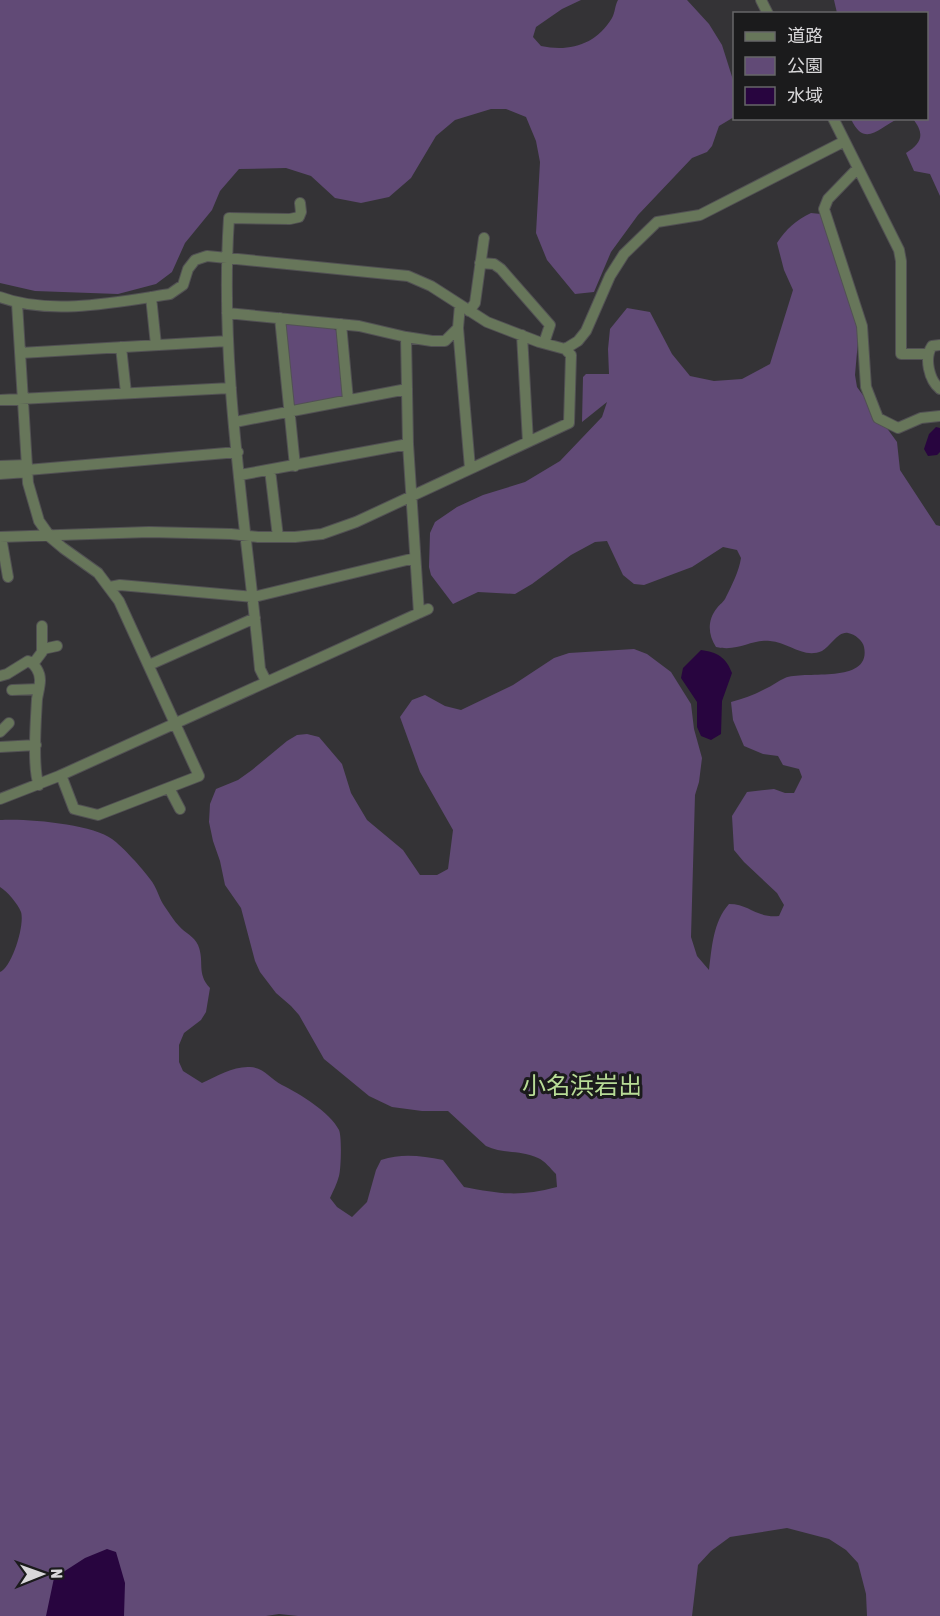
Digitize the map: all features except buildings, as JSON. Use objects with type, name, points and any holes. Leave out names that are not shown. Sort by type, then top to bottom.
[{"type":"street","points":[[833,120],[899,250],[902,354],[928,354]]},
{"type":"street","points":[[565,349],[578,341],[586,331],[610,276],[624,254],[657,222],[700,215],[843,142]]},
{"type":"street","points":[[857,169],[828,199],[824,209],[862,326],[866,387],[878,418],[892,427],[903,427],[921,418],[940,416]]},
{"type":"street","points":[[266,681],[260,669],[231,388],[227,313],[229,218],[290,219],[299,217],[300,203]]},
{"type":"street","points":[[470,468],[458,328],[465,308],[475,303],[484,238]]},
{"type":"street","points":[[0,297],[17,303],[70,306],[170,294],[183,285],[188,269],[195,260],[207,256],[227,257],[408,276],[431,286],[487,322],[544,344],[565,349],[571,355],[569,423],[356,522],[322,534],[278,537],[149,532],[1,537],[8,577]]},
{"type":"street","points":[[480,263],[494,264],[501,269],[550,325],[544,344]]},
{"type":"street","points":[[151,297],[156,345]]},
{"type":"street","points":[[17,303],[27,469],[35,511],[43,529],[49,536],[94,569],[119,601],[199,776],[98,815],[74,809],[61,776]]},
{"type":"street","points":[[227,313],[359,326],[432,341],[445,341],[458,328]]},
{"type":"street","points":[[280,318],[295,466]]},
{"type":"street","points":[[340,324],[348,400]]},
{"type":"street","points":[[522,335],[528,442]]},
{"type":"street","points":[[0,800],[61,776],[423,611],[415,558],[411,496],[406,337]]},
{"type":"street","points":[[20,353],[228,341]]},
{"type":"street","points":[[940,345],[932,346],[928,354],[930,375],[940,389]]},
{"type":"street","points":[[121,347],[126,393]]},
{"type":"street","points":[[0,400],[231,388]]},
{"type":"street","points":[[235,422],[407,389]]},
{"type":"street","points":[[240,476],[408,444]]},
{"type":"street","points":[[0,474],[27,469],[238,452]]},
{"type":"street","points":[[0,466],[27,469]]},
{"type":"street","points":[[270,470],[278,537]]},
{"type":"street","points":[[110,587],[120,585],[254,597],[415,558]]},
{"type":"street","points":[[149,665],[255,618]]},
{"type":"street","points":[[33,664],[43,649],[42,626]]},
{"type":"street","points":[[43,649],[57,645]]},
{"type":"street","points":[[0,676],[28,661],[33,664],[40,679],[36,745],[39,785]]},
{"type":"street","points":[[12,690],[39,690]]},
{"type":"street","points":[[0,732],[9,723]]},
{"type":"street","points":[[0,747],[36,745]]},
{"type":"street","points":[[169,788],[180,809]]},
{"type":"green space","points":[[0,0],[581,0],[562,9],[536,27],[533,37],[541,46],[562,48],[581,44],[598,35],[612,18],[618,0],[687,0],[709,24],[722,45],[733,80],[733,118],[719,126],[712,146],[707,152],[692,158],[638,215],[611,252],[594,292],[575,294],[547,260],[536,233],[540,162],[536,141],[526,117],[506,109],[491,109],[455,120],[436,136],[411,178],[389,197],[361,203],[335,198],[311,176],[286,168],[239,169],[220,191],[212,210],[185,243],[172,272],[156,284],[118,294],[35,291],[0,283]]},
{"type":"green space","points":[[834,0],[940,0],[940,196],[930,174],[914,171],[906,153],[916,146],[920,138],[919,129],[914,120],[928,120],[928,12],[837,12]]},
{"type":"green space","points":[[852,120],[896,120],[873,133],[862,133]]},
{"type":"green space","points":[[811,213],[821,214],[859,329],[855,375],[857,387],[897,442],[900,470],[936,525],[940,526],[940,1616],[867,1616],[866,1594],[858,1563],[846,1550],[829,1539],[787,1528],[730,1537],[711,1551],[698,1565],[692,1616],[298,1616],[279,1614],[266,1616],[0,1616],[0,972],[5,969],[13,954],[22,918],[17,905],[0,887],[0,820],[41,821],[90,829],[112,839],[138,864],[152,882],[174,920],[196,942],[200,951],[203,977],[210,988],[206,1012],[201,1020],[184,1033],[179,1045],[179,1062],[183,1071],[202,1083],[232,1070],[244,1067],[255,1068],[322,1110],[335,1123],[341,1139],[340,1172],[330,1198],[337,1207],[352,1217],[367,1202],[381,1160],[397,1156],[420,1156],[443,1160],[464,1187],[510,1193],[557,1187],[556,1174],[541,1159],[486,1146],[448,1111],[422,1111],[392,1107],[369,1096],[324,1059],[299,1015],[276,993],[260,972],[255,961],[241,908],[225,885],[209,822],[210,804],[216,789],[238,780],[287,741],[297,735],[307,734],[319,737],[342,764],[351,793],[367,820],[403,850],[420,875],[437,875],[448,869],[453,830],[420,772],[400,717],[412,700],[425,695],[445,706],[461,710],[513,685],[554,658],[569,653],[634,649],[647,654],[671,672],[691,704],[694,729],[702,758],[695,795],[691,937],[697,956],[709,970],[716,927],[729,904],[742,906],[764,915],[779,916],[784,905],[777,893],[734,850],[732,816],[747,792],[774,789],[794,793],[802,777],[799,769],[783,765],[778,756],[763,754],[744,746],[733,720],[731,702],[757,693],[785,678],[835,674],[858,667],[864,659],[864,647],[860,640],[844,633],[825,649],[815,653],[802,652],[770,641],[731,648],[716,647],[711,638],[710,622],[725,599],[741,558],[737,550],[723,547],[692,567],[644,585],[634,584],[623,575],[607,541],[595,542],[571,555],[515,594],[478,592],[453,604],[431,575],[429,567],[430,533],[435,522],[457,507],[483,495],[525,482],[560,461],[602,417],[607,402],[582,422],[583,377],[586,374],[609,374],[610,329],[627,308],[650,312],[672,354],[690,376],[714,381],[742,379],[770,364],[793,290],[784,270],[777,243],[792,225]]},
{"type":"green space","points":[[286,323],[337,331],[344,395],[342,398],[296,407],[292,405],[283,325]]},
{"type":"water","points":[[936,427],[940,428],[940,452],[937,455],[928,456],[924,449],[929,434]]},
{"type":"water","points":[[701,650],[720,656],[732,673],[722,701],[721,734],[711,740],[701,736],[697,727],[697,702],[681,678],[683,668]]},
{"type":"water","points":[[107,1549],[116,1552],[125,1583],[124,1616],[46,1616],[54,1578],[85,1558]]},
{"type":"district","name":"小名浜岩出","points":[[582,1085]]}]
